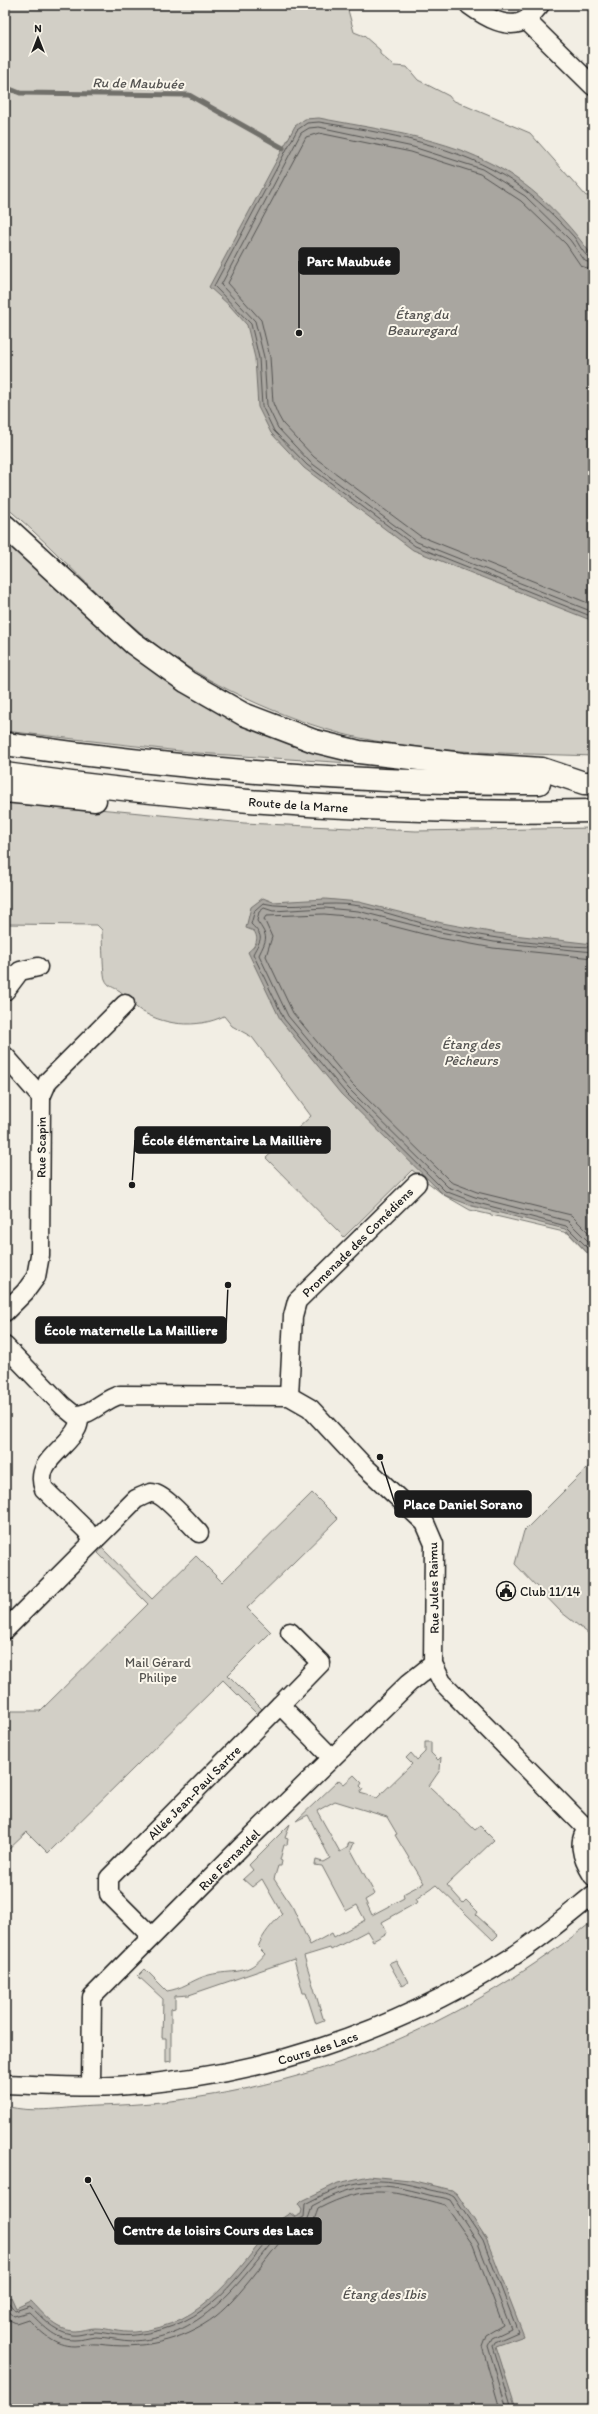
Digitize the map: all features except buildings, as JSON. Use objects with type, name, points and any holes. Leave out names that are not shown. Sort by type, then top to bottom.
[{"type":"highway","points":[[5,526],[133,643],[186,682],[243,714],[314,741],[359,752],[442,762],[542,769],[588,783]]},
{"type":"highway","points":[[5,744],[124,760],[304,775],[472,782],[588,783]]},
{"type":"highway","name":"Route de la Marne","points":[[5,774],[118,788],[308,805],[469,811],[593,811]]},
{"type":"highway","points":[[5,791],[211,812],[264,801]]},
{"type":"street","points":[[469,5],[484,16],[497,22],[512,23],[526,20],[540,5]]},
{"type":"street","points":[[526,20],[593,86]]},
{"type":"street","points":[[5,991],[20,971],[38,967]]},
{"type":"street","name":"Rue Scapin","points":[[5,1312],[25,1292],[36,1277],[40,1255],[41,1097],[48,1081],[125,1004]]},
{"type":"street","points":[[5,1056],[41,1097]]},
{"type":"street","name":"Promenade des Comédiens","points":[[289,1396],[292,1316],[297,1301],[417,1182]]},
{"type":"street","points":[[5,1346],[69,1412],[80,1415],[77,1428],[46,1463],[42,1484],[44,1489],[86,1530],[93,1542]]},
{"type":"street","name":"Rue Jules Raimu","points":[[80,1415],[88,1413],[112,1397],[120,1395],[289,1396],[310,1408],[364,1465],[426,1523],[431,1533],[434,1544],[433,1664],[442,1682],[590,1827]]},
{"type":"street","points":[[5,1630],[136,1499],[152,1493],[160,1496],[199,1533]]},
{"type":"street","name":"Allée Jean-Paul Sartre","points":[[151,1936],[109,1894],[109,1878],[321,1663],[290,1632]]},
{"type":"street","name":"Rue Fernandel","points":[[91,2086],[92,1997],[151,1936],[332,1758],[409,1683],[433,1664]]},
{"type":"street","points":[[280,1706],[332,1758]]},
{"type":"street","points":[[590,1827],[582,1838],[582,1856],[593,1876]]},
{"type":"street","name":"Cours des Lacs","points":[[5,2084],[91,2086],[154,2082],[206,2076],[281,2060],[327,2047],[420,2009],[467,1984],[513,1957],[593,1895]]},
{"type":"green space","points":[[5,5],[350,5],[348,10],[354,32],[364,36],[380,50],[380,54],[394,66],[407,67],[418,80],[449,96],[452,100],[530,133],[586,196],[593,195],[593,756],[476,752],[389,743],[336,732],[310,724],[257,703],[206,678],[183,664],[142,634],[5,506]]},
{"type":"green space","points":[[5,535],[133,653],[365,762],[365,764],[197,753],[5,731]]},
{"type":"green space","points":[[5,800],[244,823],[416,831],[593,828],[593,1259],[568,1233],[470,1210],[444,1195],[412,1170],[344,1237],[266,1158],[311,1116],[252,1037],[232,1026],[224,1016],[203,1023],[180,1024],[157,1019],[137,1008],[122,993],[106,982],[104,976],[102,930],[97,925],[5,924]]},
{"type":"green space","points":[[593,1462],[593,1637],[561,1612],[515,1564],[524,1531]]},
{"type":"green space","name":"Mail Gérard Philipe","points":[[312,1493],[338,1519],[247,1608],[271,1632],[228,1675],[262,1709],[257,1714],[223,1680],[48,1853],[27,1832],[5,1853],[5,1711],[40,1711],[148,1604],[98,1553],[102,1548],[152,1599],[196,1556],[222,1582]]},
{"type":"green space","points":[[425,1742],[431,1742],[431,1753],[438,1760],[441,1757],[440,1770],[429,1786],[475,1830],[480,1826],[494,1840],[447,1885],[463,1903],[466,1900],[478,1912],[476,1915],[498,1935],[493,1940],[436,1885],[416,1899],[418,1902],[382,1922],[387,1933],[373,1941],[367,1931],[331,1950],[330,1948],[304,1956],[324,2021],[316,2024],[306,1993],[303,1993],[294,1959],[189,1995],[175,1996],[175,2008],[171,2009],[171,2061],[166,2062],[166,2038],[162,2038],[163,1999],[138,1976],[145,1969],[167,1991],[177,1989],[209,1975],[246,1969],[252,1966],[265,1954],[258,1947],[260,1942],[268,1929],[282,1914],[262,1879],[252,1887],[243,1879],[253,1870],[249,1865],[290,1824],[285,1838],[288,1839],[287,1845],[284,1845],[280,1860],[282,1861],[281,1866],[278,1866],[274,1879],[293,1908],[310,1945],[332,1933],[334,1937],[365,1920],[357,1905],[346,1911],[322,1866],[315,1865],[316,1860],[323,1862],[330,1858],[308,1815],[296,1821],[339,1780],[344,1784],[354,1775],[362,1783],[360,1786],[363,1789],[360,1793],[377,1798],[412,1764],[406,1758],[411,1753],[417,1760],[425,1752]],"holes":[[[335,1801],[387,1817],[397,1834],[395,1835],[424,1883],[403,1894],[404,1898],[372,1915],[365,1900],[375,1894],[351,1850],[354,1843],[349,1842],[347,1848],[340,1852],[317,1811]]]},
{"type":"green space","points":[[593,1921],[593,2409],[5,2409],[5,2106],[28,2110],[39,2110],[165,2102],[232,2092],[297,2076],[360,2055],[421,2029],[480,1998],[537,1962]]},
{"type":"green space","points":[[396,1960],[408,1982],[402,1986],[389,1963]]},
{"type":"water","name":"Étang du Beauregard","points":[[319,118],[426,139],[467,152],[502,169],[532,190],[546,202],[571,229],[593,257],[593,621],[413,550],[304,468],[271,433],[258,407],[255,358],[247,325],[230,306],[209,287],[295,126],[305,119]]},
{"type":"water","name":"Étang des Pêcheurs","points":[[263,898],[273,902],[325,899],[359,902],[442,923],[496,933],[593,944],[593,1259],[565,1229],[472,1206],[444,1195],[341,1094],[281,1021],[248,952],[255,945],[257,940],[254,931],[246,928],[251,907]]},
{"type":"water","name":"Étang des Ibis","points":[[369,2176],[410,2180],[452,2190],[457,2194],[486,2238],[524,2336],[496,2346],[516,2409],[5,2409],[5,2300],[11,2297],[16,2308],[31,2301],[45,2316],[61,2328],[67,2330],[77,2331],[95,2328],[134,2332],[159,2328],[181,2319],[200,2307],[217,2293],[233,2276],[278,2221],[290,2213],[295,2217],[301,2214],[302,2210],[298,2204],[301,2201],[338,2183]]},
{"type":"waterway","name":"Ru de Maubuée","points":[[5,87],[20,93],[189,95],[283,148]]},
{"type":"place","name":"Parc Maubuée","points":[[299,333]]},
{"type":"place","name":"École élémentaire La Maillière","points":[[132,1185]]},
{"type":"place","name":"École maternelle La Mailliere","points":[[228,1285]]},
{"type":"place","name":"Place Daniel Sorano","points":[[380,1457]]},
{"type":"place","name":"Club 11/14","points":[[506,1591]]},
{"type":"place","name":"Centre de loisirs Cours des Lacs","points":[[88,2180]]}]
